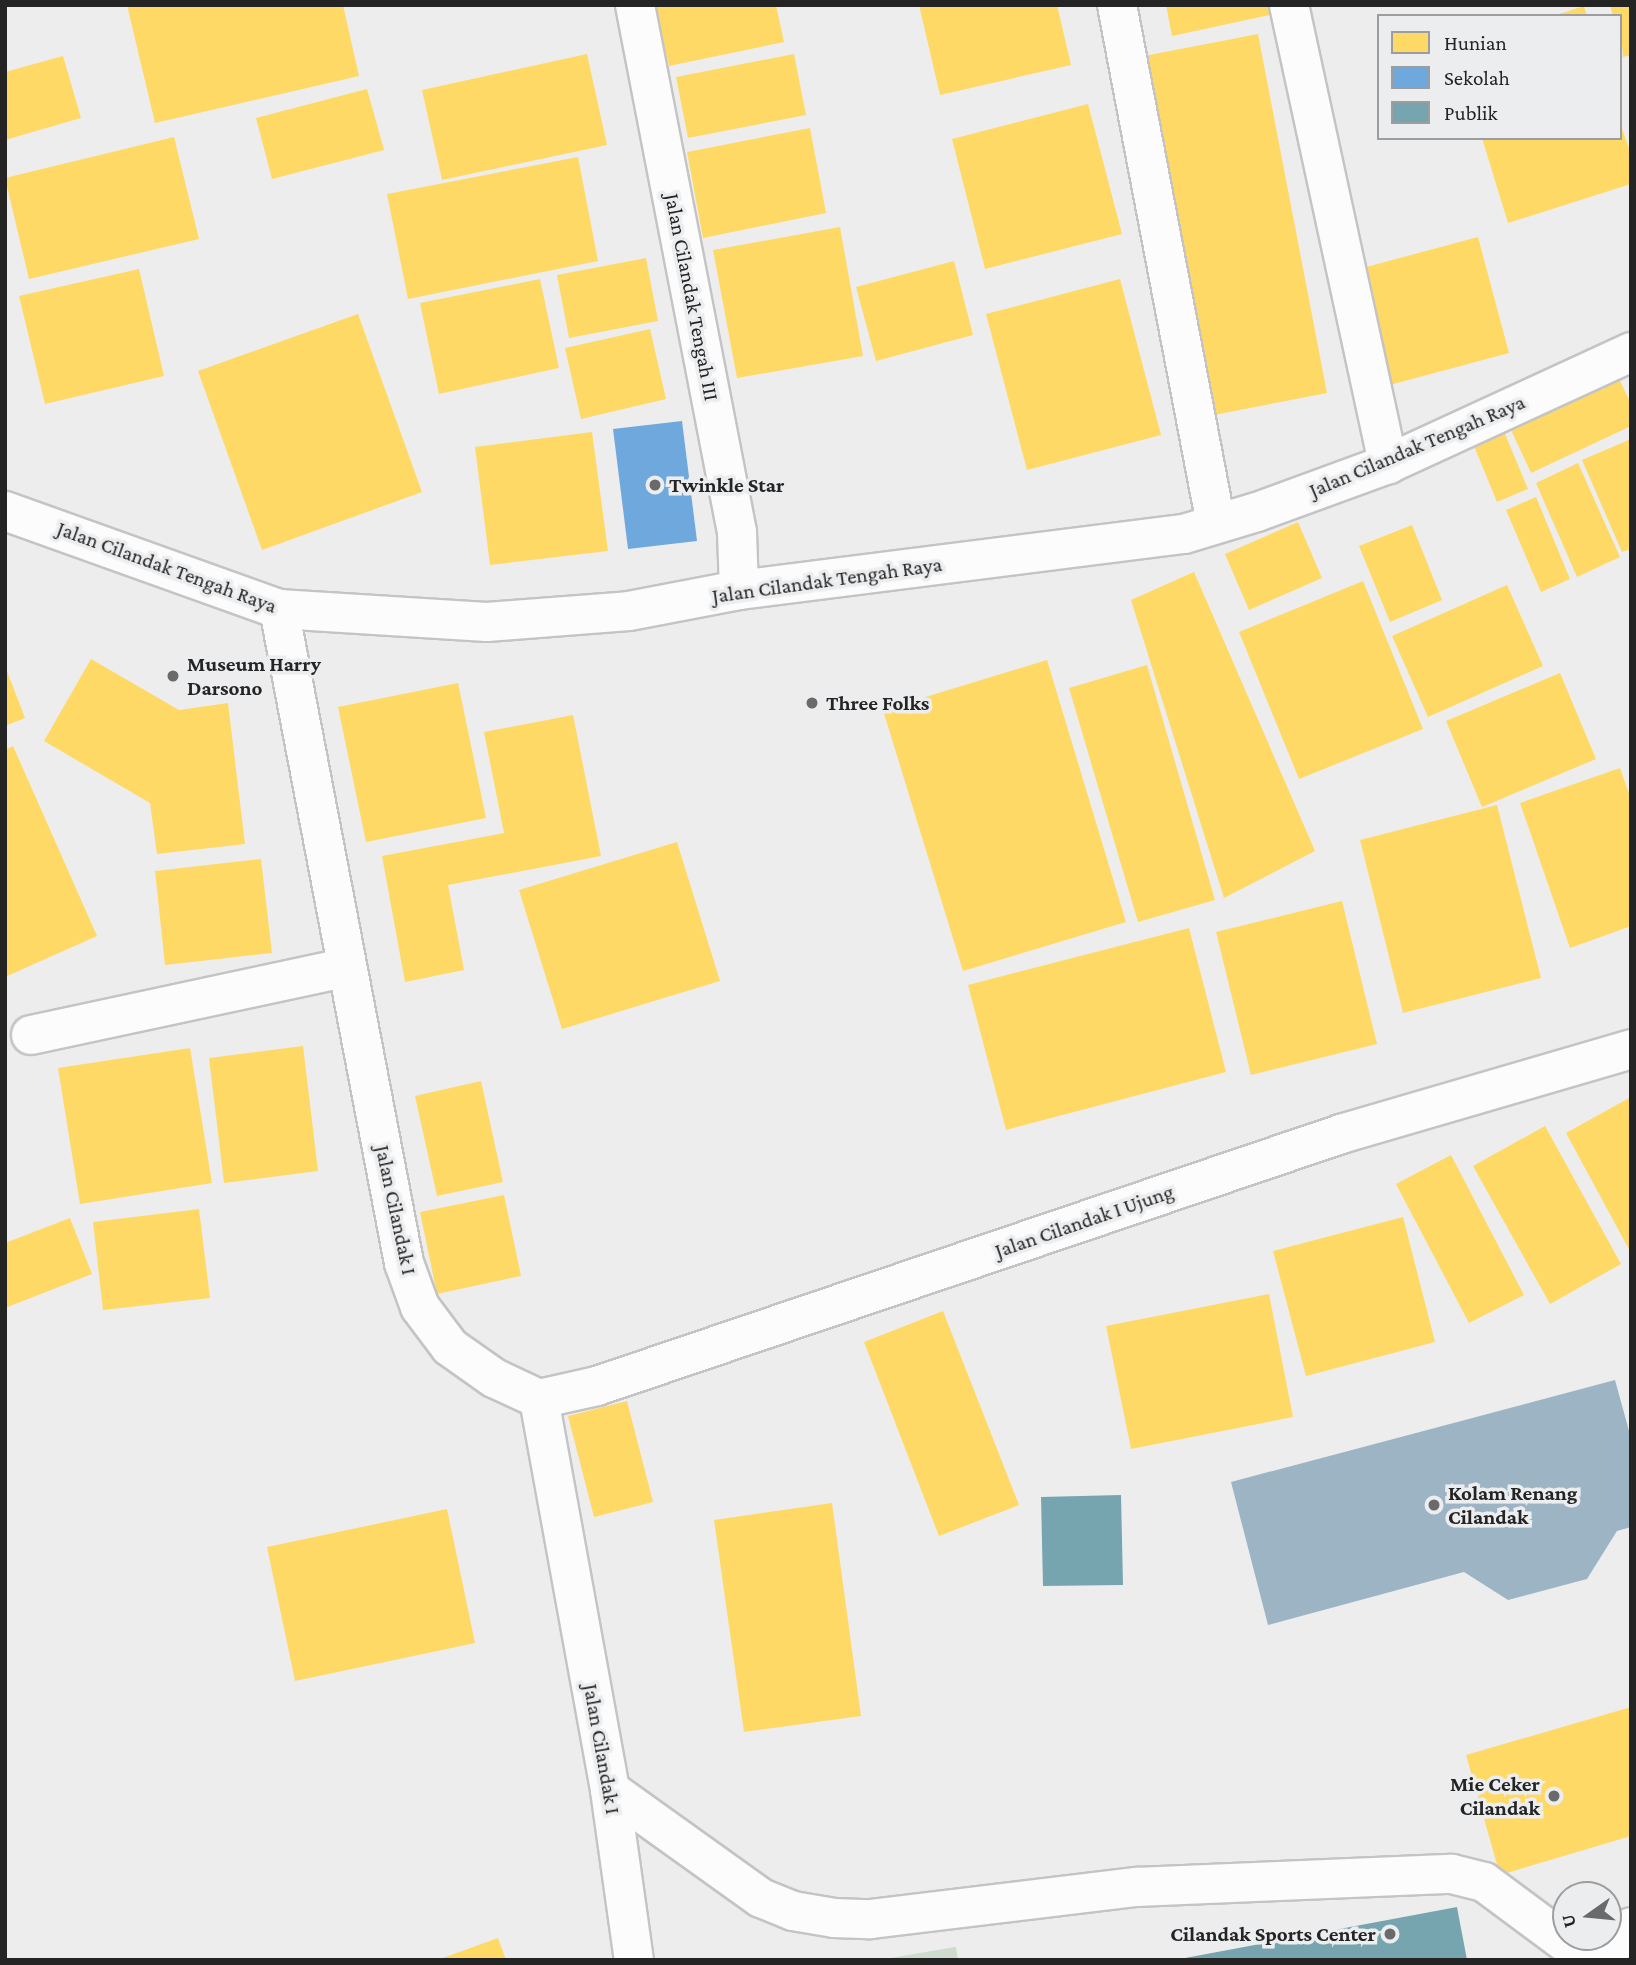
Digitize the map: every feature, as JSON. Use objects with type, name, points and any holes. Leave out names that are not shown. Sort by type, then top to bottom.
[{"type":"street","name":"Jalan Cilandak Tengah III","points":[[635,5],[737,532],[739,590]]},
{"type":"street","points":[[1117,5],[1216,524]]},
{"type":"street","points":[[1289,5],[1388,464]]},
{"type":"street","name":"Jalan Cilandak Tengah Raya","points":[[5,511],[279,609],[487,622],[629,611],[739,590],[1184,534],[1388,464],[1631,352]]},
{"type":"street","name":"Jalan Cilandak I","points":[[279,609],[404,1263],[420,1307],[450,1347],[494,1378],[539,1399],[610,1790],[634,1960]]},
{"type":"street","points":[[31,1035],[347,967]]},
{"type":"street","name":"Jalan Cilandak I Ujung","points":[[539,1399],[597,1386],[1341,1134],[1631,1049]]},
{"type":"street","points":[[610,1790],[761,1898],[793,1911],[834,1918],[870,1919],[1136,1887],[1452,1874],[1484,1882],[1589,1960]]},
{"type":"street","points":[[1600,1960],[1631,1927]]},
{"type":"green space","points":[[955,1947],[958,1960],[879,1960]]},
{"type":"water","name":"Kolam Renang Cilandak","points":[[1615,1380],[1631,1438],[1631,1527],[1617,1531],[1587,1579],[1508,1600],[1464,1572],[1268,1625],[1231,1482]]},
{"type":"building: Hunian","points":[[127,5],[343,5],[359,76],[155,123]]},
{"type":"building: Hunian","points":[[655,5],[776,5],[784,42],[669,66]]},
{"type":"building: Hunian","points":[[919,5],[1057,5],[1071,65],[940,95]]},
{"type":"building: Hunian","points":[[1166,5],[1282,5],[1284,12],[1172,36]]},
{"type":"building: Hunian","points":[[1610,5],[1631,5],[1631,55],[1623,57],[1622,14],[1612,14]]},
{"type":"building: Hunian","points":[[1584,6],[1586,14],[1559,14]]},
{"type":"building: Hunian","points":[[1258,34],[1327,393],[1214,415],[1144,56]]},
{"type":"building: Hunian","points":[[587,54],[607,145],[442,180],[422,90]]},
{"type":"building: Hunian","points":[[794,54],[806,115],[688,138],[676,77]]},
{"type":"building: Hunian","points":[[63,56],[81,118],[5,140],[5,72]]},
{"type":"building: Hunian","points":[[367,89],[384,150],[272,179],[256,118]]},
{"type":"building: Hunian","points":[[1088,104],[1122,234],[985,269],[952,139]]},
{"type":"building: Hunian","points":[[810,128],[826,213],[703,238],[687,152]]},
{"type":"building: Hunian","points":[[1622,129],[1631,154],[1631,184],[1508,223],[1483,140],[1622,140]]},
{"type":"building: Hunian","points":[[174,137],[199,239],[29,279],[5,178]]},
{"type":"building: Hunian","points":[[578,157],[598,261],[408,299],[387,194]]},
{"type":"building: Hunian","points":[[840,227],[863,356],[737,378],[713,250]]},
{"type":"building: Hunian","points":[[1478,237],[1509,353],[1386,386],[1355,270]]},
{"type":"building: Hunian","points":[[646,258],[658,321],[569,338],[557,275]]},
{"type":"building: Hunian","points":[[954,261],[973,335],[876,361],[856,287]]},
{"type":"building: Hunian","points":[[139,269],[164,376],[45,404],[19,296]]},
{"type":"building: Hunian","points":[[540,279],[559,368],[439,394],[420,303]]},
{"type":"building: Hunian","points":[[1120,279],[1161,435],[1027,470],[986,314]]},
{"type":"building: Hunian","points":[[358,314],[422,492],[262,550],[198,371]]},
{"type":"building: Hunian","points":[[650,329],[666,399],[581,419],[565,348]]},
{"type":"building: Hunian","points":[[1613,366],[1631,404],[1631,426],[1531,473],[1505,417]]},
{"type":"building: Hunian","points":[[1500,422],[1528,489],[1497,502],[1469,434]]},
{"type":"building: Hunian","points":[[592,432],[608,551],[490,565],[475,447]]},
{"type":"building: Hunian","points":[[1631,439],[1631,549],[1622,552],[1582,460]]},
{"type":"building: Hunian","points":[[1578,463],[1620,557],[1577,577],[1536,483]]},
{"type":"building: Hunian","points":[[1536,497],[1570,579],[1541,592],[1506,510]]},
{"type":"building: Hunian","points":[[1298,522],[1322,578],[1249,610],[1225,554]]},
{"type":"building: Hunian","points":[[1412,525],[1442,600],[1390,622],[1359,546]]},
{"type":"building: Hunian","points":[[1194,572],[1315,851],[1224,898],[1131,600]]},
{"type":"building: Hunian","points":[[1363,581],[1423,729],[1299,779],[1239,632]]},
{"type":"building: Hunian","points":[[1507,585],[1543,666],[1428,717],[1392,636]]},
{"type":"building: Hunian","points":[[91,659],[179,710],[228,703],[245,844],[157,854],[150,803],[44,741]]},
{"type":"building: Hunian","points":[[1047,660],[1126,922],[963,971],[883,710]]},
{"type":"building: Hunian","points":[[1147,665],[1215,900],[1138,922],[1069,688]]},
{"type":"building: Hunian","points":[[5,666],[25,718],[5,726]]},
{"type":"building: Hunian","points":[[1560,673],[1596,759],[1482,807],[1446,721]]},
{"type":"building: Hunian","points":[[458,683],[486,818],[366,842],[338,707]]},
{"type":"building: Hunian","points":[[573,715],[601,856],[448,885],[464,970],[405,982],[382,856],[504,833],[484,732]]},
{"type":"building: Hunian","points":[[13,746],[97,936],[5,977],[5,750]]},
{"type":"building: Hunian","points":[[1620,768],[1631,799],[1631,926],[1570,948],[1520,803]]},
{"type":"building: Hunian","points":[[1497,805],[1541,978],[1403,1013],[1360,840]]},
{"type":"building: Hunian","points":[[677,842],[720,981],[562,1029],[519,890]]},
{"type":"building: Hunian","points":[[261,859],[272,953],[165,965],[155,871]]},
{"type":"building: Hunian","points":[[1342,901],[1377,1044],[1251,1075],[1216,932]]},
{"type":"building: Hunian","points":[[1189,928],[1226,1072],[1006,1130],[968,985]]},
{"type":"building: Hunian","points":[[303,1046],[318,1171],[224,1183],[209,1058]]},
{"type":"building: Hunian","points":[[190,1048],[212,1183],[80,1204],[58,1068]]},
{"type":"building: Hunian","points":[[481,1081],[503,1182],[437,1196],[415,1096]]},
{"type":"building: Hunian","points":[[1631,1097],[1631,1253],[1566,1133]]},
{"type":"building: Hunian","points":[[1545,1126],[1621,1264],[1550,1304],[1473,1166]]},
{"type":"building: Hunian","points":[[1451,1155],[1524,1295],[1469,1323],[1396,1184]]},
{"type":"building: Hunian","points":[[504,1195],[521,1276],[437,1294],[420,1212]]},
{"type":"building: Hunian","points":[[199,1209],[210,1298],[103,1310],[93,1222]]},
{"type":"building: Hunian","points":[[1403,1217],[1435,1342],[1306,1376],[1273,1251]]},
{"type":"building: Hunian","points":[[70,1218],[92,1274],[5,1308],[5,1243]]},
{"type":"building: Hunian","points":[[1269,1294],[1293,1417],[1131,1449],[1106,1326]]},
{"type":"building: Hunian","points":[[943,1311],[1019,1505],[939,1536],[864,1342]]},
{"type":"building: Hunian","points":[[627,1401],[653,1502],[594,1517],[568,1416]]},
{"type":"building: Hunian","points":[[832,1503],[861,1716],[744,1732],[714,1520]]},
{"type":"building: Hunian","points":[[447,1509],[475,1643],[295,1681],[267,1547]]},
{"type":"building: Hunian","name":"Mie Ceker Cilandak","points":[[1631,1707],[1631,1836],[1500,1875],[1466,1755]]},
{"type":"building: Hunian","points":[[498,1938],[506,1960],[440,1960],[440,1959]]},
{"type":"building: Sekolah","name":"Twinkle Star","points":[[682,421],[697,541],[628,549],[613,429]]},
{"type":"building: Publik","points":[[1121,1495],[1123,1585],[1043,1586],[1041,1497]]},
{"type":"building: Publik","name":"Cilandak Sports Center","points":[[1457,1907],[1467,1960],[1185,1958]]},
{"type":"place","name":"Twinkle Star","points":[[655,485]]},
{"type":"place","name":"Museum Harry Darsono","points":[[173,676]]},
{"type":"place","name":"Three Folks","points":[[812,703]]},
{"type":"place","name":"Kolam Renang Cilandak","points":[[1434,1505]]},
{"type":"place","name":"Mie Ceker Cilandak","points":[[1554,1796]]},
{"type":"place","name":"Cilandak Sports Center","points":[[1390,1934]]}]
